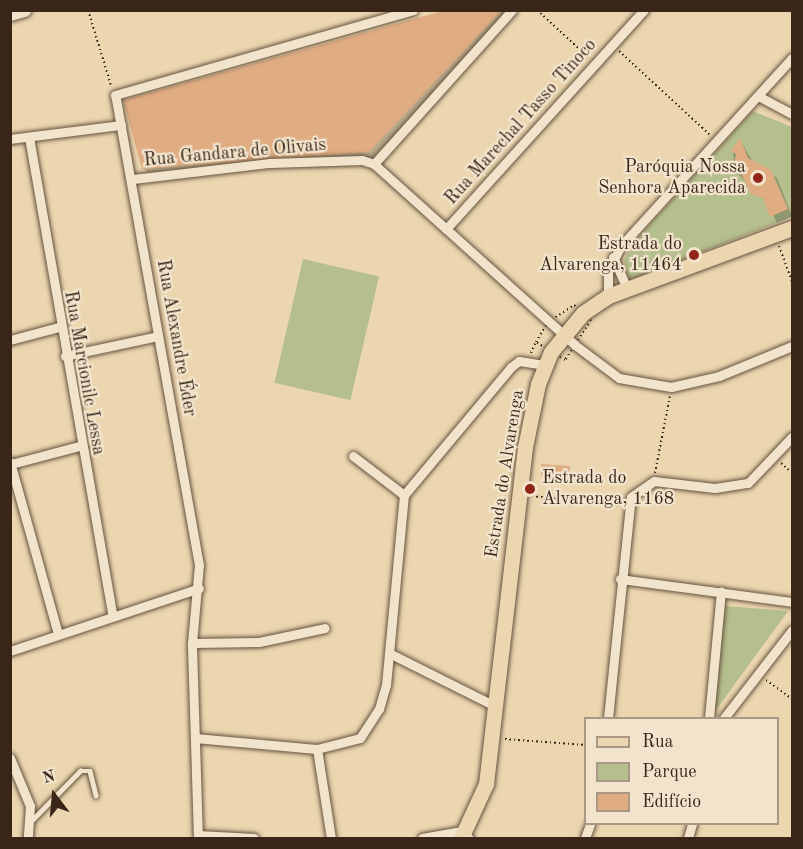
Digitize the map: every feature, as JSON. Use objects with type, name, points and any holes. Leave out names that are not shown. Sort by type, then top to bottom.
[{"type":"main road","name":"Estrada do Alvarenga","points":[[465,837],[486,784],[493,738],[518,494],[544,365],[564,334],[608,296],[792,228]]},
{"type":"street","points":[[10,14],[24,10]]},
{"type":"street","points":[[115,95],[389,14],[413,10]]},
{"type":"street","points":[[512,10],[374,164],[564,334],[620,378],[671,387],[719,376],[792,346]]},
{"type":"street","name":"Rua Marechal Tasso Tinoco","points":[[446,229],[644,10]]},
{"type":"street","points":[[608,296],[613,257],[760,98],[792,58]]},
{"type":"street","name":"Rua Alexandre Éder","points":[[115,95],[133,179],[199,588],[192,644],[198,837]]},
{"type":"street","points":[[760,98],[792,114]]},
{"type":"street","points":[[10,140],[121,125]]},
{"type":"street","name":"Rua Marcionilc Lessa","points":[[29,136],[79,446],[112,615]]},
{"type":"street","name":"Rua Gandara de Olivais","points":[[133,179],[313,160],[374,164]]},
{"type":"street","points":[[613,257],[627,289]]},
{"type":"street","points":[[10,340],[59,327]]},
{"type":"street","points":[[65,356],[159,336]]},
{"type":"street","points":[[195,738],[317,749],[348,744],[369,727],[384,693],[404,495],[510,366],[528,361],[544,365]]},
{"type":"street","points":[[608,717],[627,506],[640,488],[654,482],[731,488],[748,483],[776,459],[792,437]]},
{"type":"street","points":[[58,634],[11,463],[79,446]]},
{"type":"street","points":[[353,456],[404,495]]},
{"type":"street","points":[[620,579],[792,602]]},
{"type":"street","points":[[10,651],[112,615],[199,588]]},
{"type":"street","points":[[709,717],[721,591]]},
{"type":"street","points":[[192,644],[259,642],[325,628]]},
{"type":"street","points":[[725,717],[792,630]]},
{"type":"street","points":[[389,653],[495,706]]},
{"type":"street","points":[[317,749],[331,838]]},
{"type":"street","points":[[10,758],[32,820],[28,838]]},
{"type":"street","points":[[198,837],[255,838]]},
{"type":"street","points":[[422,838],[465,837]]},
{"type":"lane","points":[[32,820],[80,771],[90,771],[96,795]]},
{"type":"path","points":[[88,10],[115,95]]},
{"type":"path","points":[[537,10],[596,64]]},
{"type":"path","points":[[613,45],[718,142]]},
{"type":"path","points":[[775,235],[792,282]]},
{"type":"path","points":[[528,361],[536,342]]},
{"type":"path","points":[[654,482],[671,387]]},
{"type":"path","points":[[776,459],[792,473]]},
{"type":"path","points":[[518,494],[627,506]]},
{"type":"path","points":[[759,675],[792,699]]},
{"type":"path","points":[[493,738],[584,745]]},
{"type":"green space","points":[[753,111],[792,127],[792,217],[629,280],[624,261],[630,246]]},
{"type":"green space","points":[[303,259],[379,277],[350,400],[274,383]]},
{"type":"green space","points":[[725,606],[788,611],[713,714]]},
{"type":"building","points":[[446,10],[502,10],[369,152],[142,169],[123,100]]},
{"type":"building","name":"Paróquia Nossa Senhora Aparecida","points":[[740,138],[748,158],[771,170],[788,209],[770,217],[763,198],[751,194],[741,173],[733,172],[736,154],[731,151]]},
{"type":"building","points":[[541,464],[570,466],[569,480],[541,475]]},
{"type":"place","name":"Paróquia Nossa Senhora Aparecida","points":[[758,178]]},
{"type":"place","name":"Estrada do Alvarenga, 11464","points":[[694,255]]},
{"type":"place","name":"Estrada do Alvarenga, 1168","points":[[530,489]]}]
